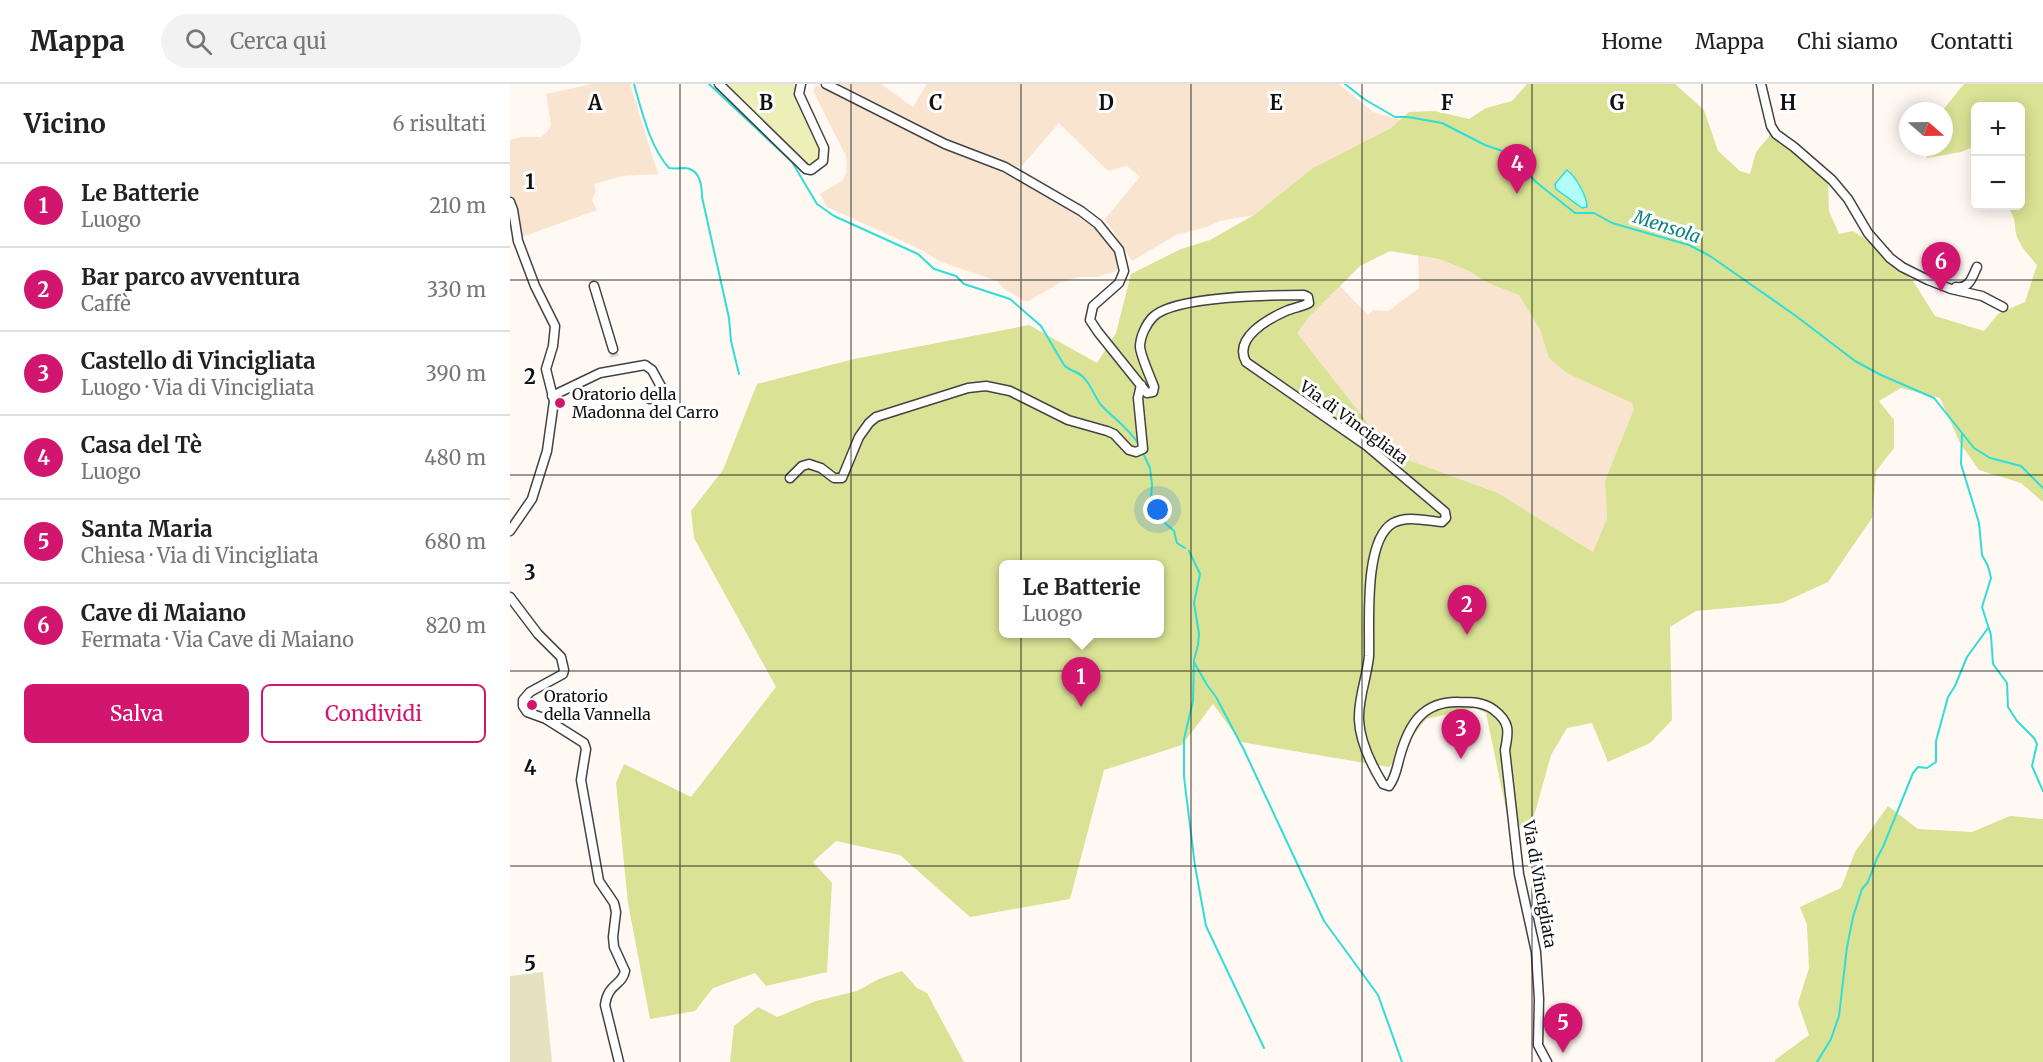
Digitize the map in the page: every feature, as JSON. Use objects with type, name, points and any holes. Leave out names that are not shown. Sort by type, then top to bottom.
[{"type":"street","points":[[719,84],[806,169],[811,170],[823,161],[824,148],[799,94],[801,84]]},
{"type":"street","points":[[790,478],[802,466],[809,464],[821,468],[834,478],[842,478],[860,437],[876,417],[968,388],[986,386],[1010,391],[1068,420],[1107,431],[1114,434],[1129,450],[1140,450],[1138,398],[1141,385],[1090,320],[1094,306],[1119,283],[1124,271],[1119,250],[1098,224],[1082,211],[1005,167],[945,144],[826,84]]},
{"type":"street","points":[[1761,84],[1771,126],[1776,134],[1832,180],[1848,199],[1868,233],[1890,258],[1902,267],[1950,289],[1982,296],[2003,307]]},
{"type":"street","points":[[510,202],[518,242],[535,286],[555,326],[553,346],[546,369],[553,411],[546,457],[532,499],[510,531]]},
{"type":"street","points":[[1950,289],[1964,288],[1968,285],[1977,267]]},
{"type":"street","points":[[594,286],[613,349]]},
{"type":"street","name":"Via di Vincigliata","points":[[1141,385],[1147,393],[1153,392],[1154,387],[1140,347],[1144,330],[1154,316],[1182,304],[1245,296],[1304,295],[1308,297],[1309,303],[1289,310],[1259,326],[1244,346],[1242,353],[1246,362],[1367,446],[1445,512],[1446,518],[1442,522],[1405,519],[1391,524],[1377,549],[1372,565],[1370,592],[1369,659],[1360,701],[1359,721],[1362,740],[1383,784],[1389,786],[1394,780],[1400,753],[1412,726],[1427,708],[1448,702],[1473,702],[1488,705],[1502,716],[1509,732],[1505,750],[1519,874],[1536,952],[1539,999],[1538,1045],[1547,1062]]},
{"type":"street","points":[[615,358],[618,369]]},
{"type":"street","points":[[552,396],[600,374],[645,365],[649,366],[664,392],[650,399]]},
{"type":"street","points":[[510,597],[538,634],[561,657],[564,670],[563,674],[526,696],[522,703],[525,710],[546,719],[584,743],[586,749],[581,780],[599,881],[614,903],[616,912],[613,938],[625,971],[621,980],[610,989],[605,1005],[619,1062]]},
{"type":"shaded area","points":[[592,84],[630,84],[658,174],[622,176],[594,184],[596,191],[592,200],[597,210],[522,237],[518,214],[510,194],[510,140],[521,137],[541,137],[547,132],[551,125],[546,94]]},
{"type":"shaded area","points":[[838,84],[881,84],[913,107],[927,84],[1339,84],[1373,112],[1400,120],[1391,128],[1313,168],[1254,215],[1220,221],[1176,235],[1132,261],[1105,219],[1140,177],[1127,166],[1108,171],[1059,123],[1020,168],[961,147]]},
{"type":"shaded area","points":[[818,86],[930,142],[1017,179],[1068,209],[1091,224],[1111,245],[1119,262],[1117,271],[1096,277],[1080,277],[1061,282],[1027,302],[1004,289],[997,281],[941,262],[918,248],[827,207],[820,194],[843,180],[847,171],[846,156],[814,93],[814,88]]},
{"type":"shaded area","points":[[1418,256],[1439,259],[1519,295],[1540,330],[1549,358],[1632,403],[1635,409],[1605,481],[1607,518],[1593,552],[1498,493],[1408,460],[1374,431],[1296,333],[1340,286],[1368,315],[1373,310],[1388,311],[1419,288]]},
{"type":"shaded area","points":[[543,972],[552,1062],[510,1062],[510,976]]},
{"type":"green space","points":[[723,84],[794,84],[821,152],[821,160],[808,167]]},
{"type":"green space","points":[[1527,84],[1675,84],[1704,110],[1718,151],[1740,171],[1750,174],[1756,152],[1771,134],[1828,181],[1829,211],[1839,234],[1853,231],[1872,243],[1913,281],[1935,316],[1984,331],[1998,314],[2025,302],[2037,265],[2017,237],[2010,210],[2025,210],[2025,102],[1971,102],[1971,148],[1953,153],[1953,102],[1949,102],[1964,84],[2043,84],[2043,502],[2021,483],[1979,470],[1960,443],[1940,398],[1901,388],[1879,401],[1894,420],[1894,448],[1876,471],[1872,518],[1828,582],[1782,603],[1696,611],[1670,627],[1672,720],[1650,743],[1608,762],[1592,723],[1567,728],[1551,755],[1532,823],[1510,829],[1486,713],[1475,708],[1426,719],[1389,767],[1241,742],[1213,704],[1182,745],[1104,770],[1070,899],[970,917],[900,855],[836,841],[813,862],[832,883],[827,972],[766,986],[755,973],[713,988],[695,1011],[650,1019],[628,903],[616,783],[624,764],[691,797],[776,687],[694,538],[691,511],[723,470],[757,384],[854,359],[1029,325],[1097,363],[1116,333],[1131,274],[1181,249],[1210,240],[1254,215],[1313,168],[1391,128],[1409,112],[1435,111],[1469,119],[1486,108],[1512,101]],"holes":[[[1390,251],[1439,259],[1467,270],[1488,283],[1519,295],[1540,330],[1549,358],[1567,373],[1632,403],[1634,409],[1605,481],[1607,518],[1593,552],[1498,493],[1408,460],[1374,431],[1297,333],[1309,317],[1360,266]]]},
{"type":"green space","points":[[1888,806],[1918,829],[1972,832],[2010,816],[2043,819],[2043,1062],[1775,1062],[1809,1035],[1798,1003],[1809,968],[1807,925],[1800,907],[1841,888],[1855,852]]},
{"type":"green space","points":[[902,971],[917,988],[927,993],[964,1062],[730,1062],[734,1026],[758,1007],[777,1017],[816,1001],[857,991],[879,979]]},
{"type":"water","points":[[1567,170],[1580,187],[1587,207],[1582,208],[1556,189],[1555,184]]},
{"type":"waterway","points":[[634,84],[647,129],[662,160],[669,168],[690,169],[699,178],[739,374]]},
{"type":"waterway","points":[[709,84],[792,162],[817,204],[834,216],[918,254],[934,269],[956,276],[964,284],[1010,299],[1041,326],[1064,365],[1086,380],[1101,405],[1140,446]]},
{"type":"waterway","name":"Mensola","points":[[1345,84],[1364,99],[1395,117],[1442,123],[1485,145],[1508,153],[1536,182],[1575,213],[1594,213],[1612,223],[1689,245],[1710,256],[1796,316],[1855,361],[1934,398],[1974,448],[1990,458],[2021,466],[2043,488]]},
{"type":"waterway","points":[[1962,434],[1961,464],[1979,523],[1982,555],[1991,578],[1982,607],[1991,635],[1993,664],[2007,683],[2008,707],[2037,744],[2032,766],[2043,791]]},
{"type":"waterway","points":[[1142,451],[1150,468],[1151,497],[1165,523],[1174,531],[1177,543],[1185,548]]},
{"type":"waterway","points":[[1189,551],[1200,574],[1194,603],[1199,634],[1194,660],[1193,701],[1184,739],[1184,777],[1195,866],[1206,926],[1264,1048]]},
{"type":"waterway","points":[[1817,1062],[1831,1039],[1839,1016],[1847,947],[1862,889],[1868,882],[1913,773],[1918,767],[1927,768],[1936,762],[1936,741],[1948,697],[1967,657],[1988,628]]},
{"type":"waterway","points":[[1194,662],[1216,697],[1244,750],[1324,921],[1378,995],[1402,1062]]},
{"type":"tunnel","points":[[613,349],[615,358]]},
{"type":"place","name":"Casa del Tè","points":[[1517,194]]},
{"type":"place","name":"Cave di Maiano","points":[[1941,292]]},
{"type":"place","name":"Oratorio della Madonna del Carro","points":[[560,403]]},
{"type":"place","name":"Bar parco avventura","points":[[1467,635]]},
{"type":"place","name":"Oratorio della Vannella","points":[[532,705]]},
{"type":"place","name":"Le Batterie","points":[[1081,707]]},
{"type":"place","name":"Castello di Vincigliata","points":[[1461,759]]},
{"type":"place","name":"Santa Maria","points":[[1563,1053]]}]
